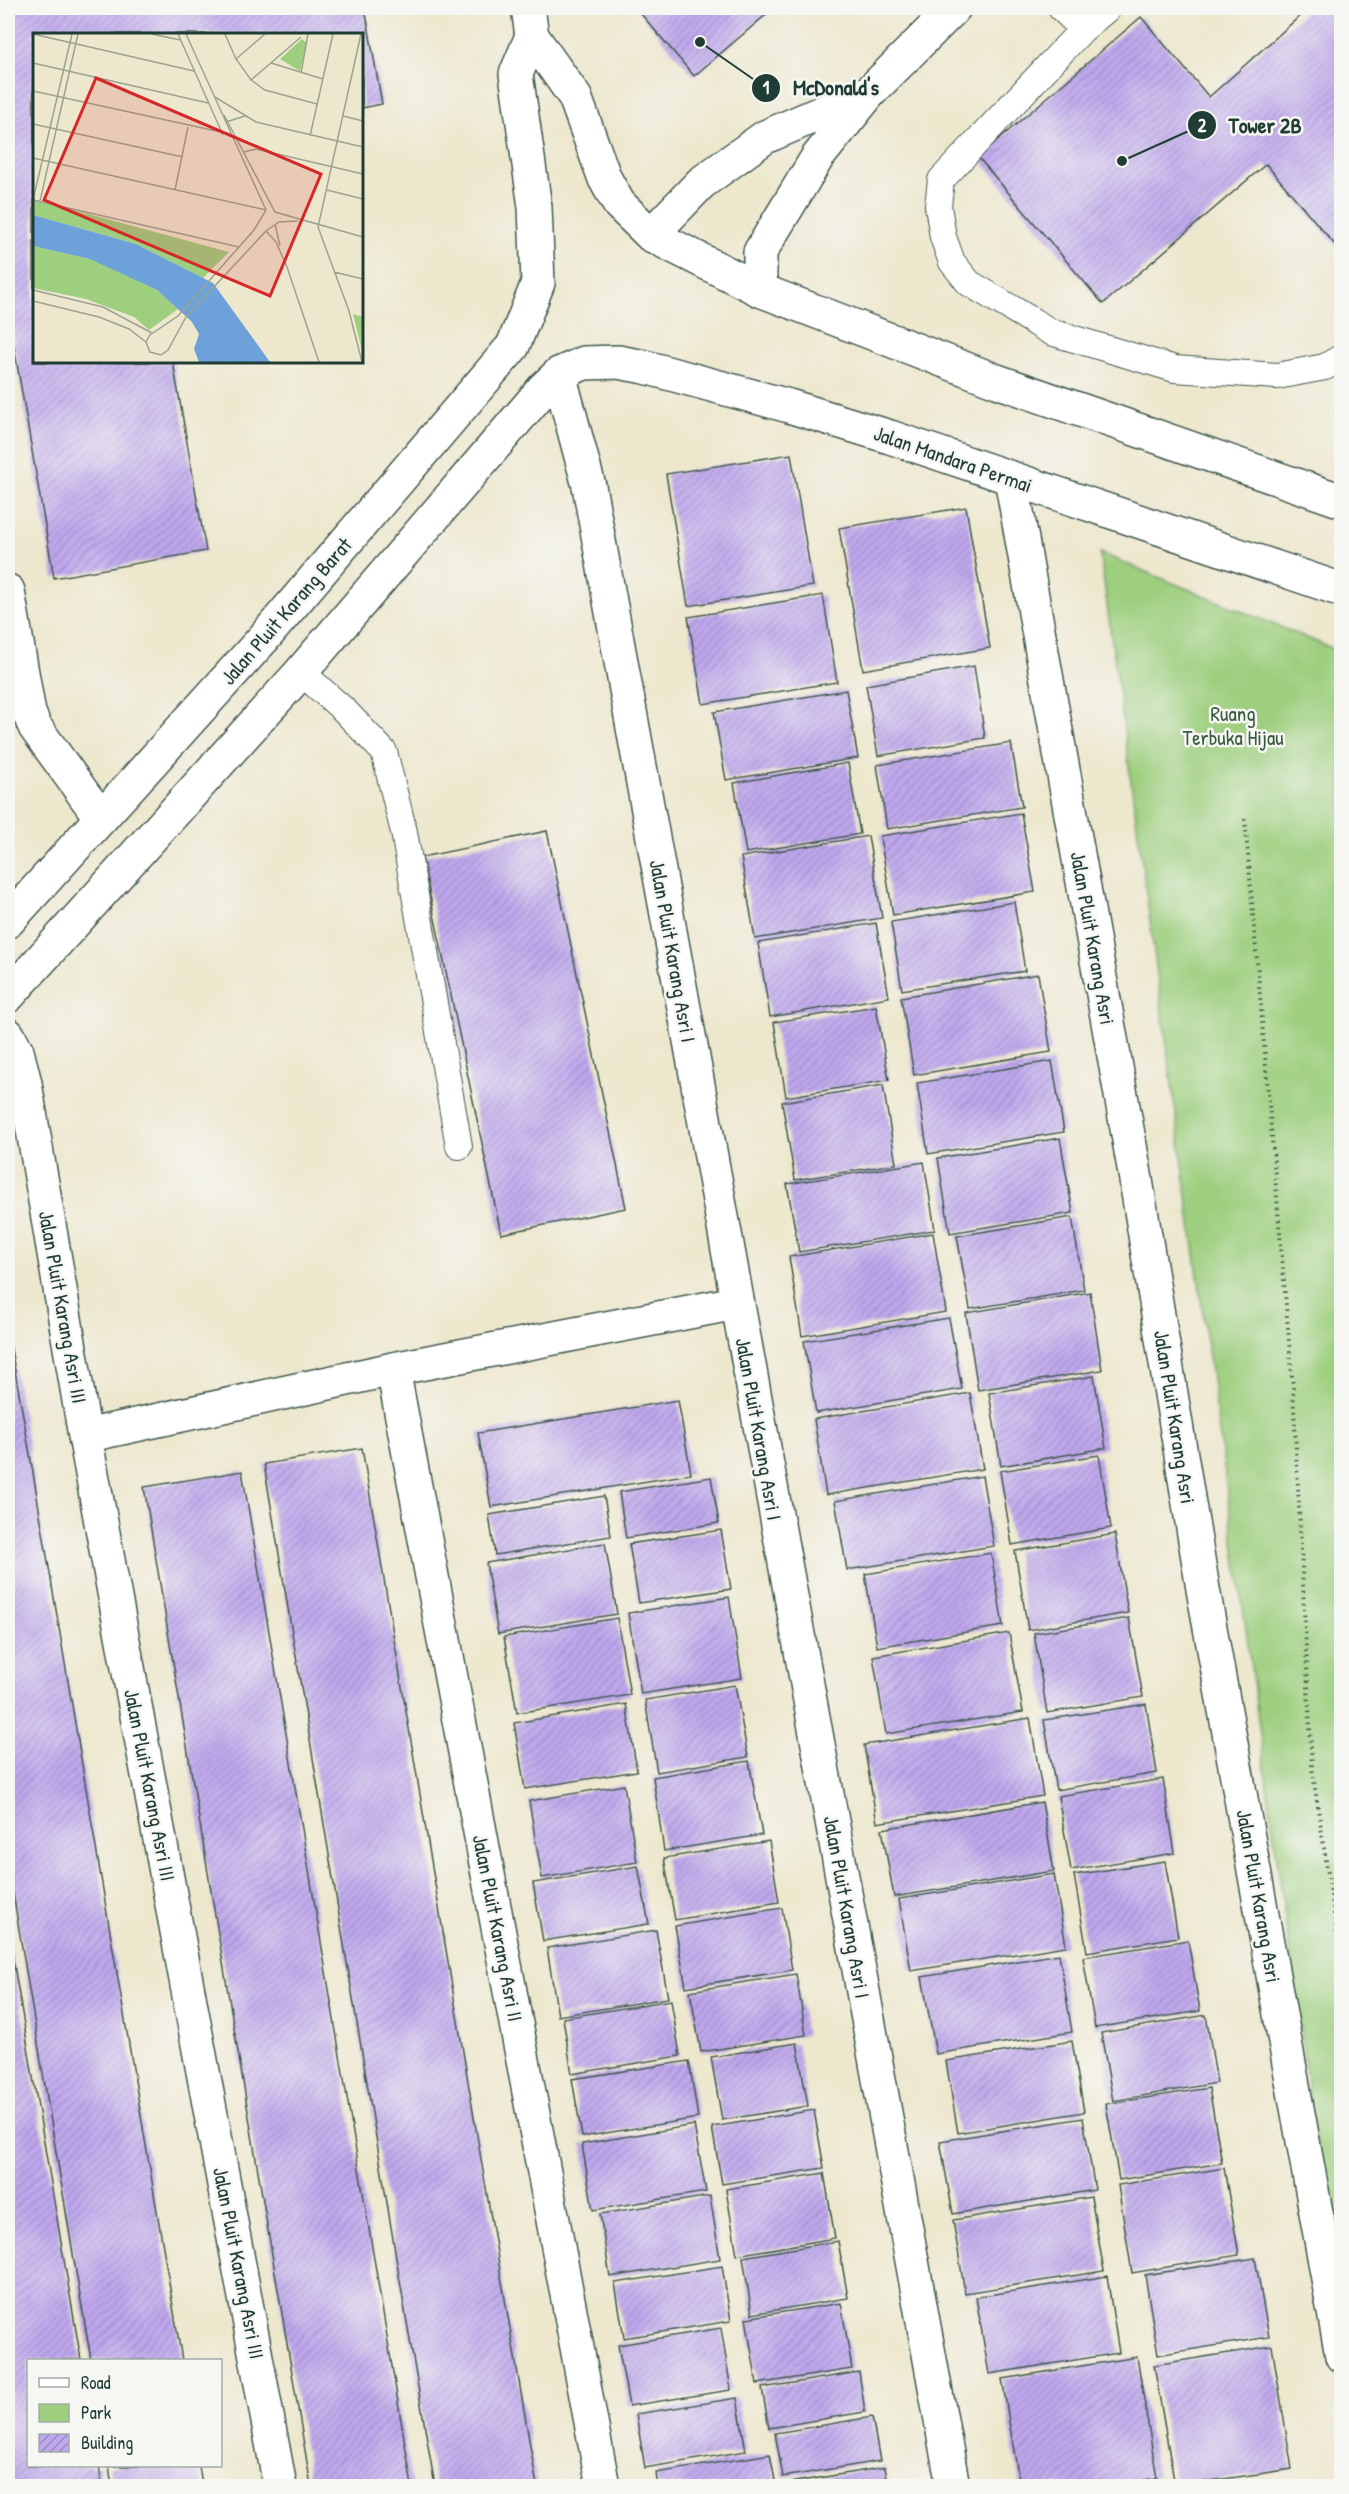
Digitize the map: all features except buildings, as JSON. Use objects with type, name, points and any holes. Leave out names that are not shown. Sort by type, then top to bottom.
[{"type":"street","points":[[760,290],[760,252],[817,158],[870,92],[954,8]]},
{"type":"street","points":[[530,22],[575,97],[605,179],[619,204],[651,235],[760,290],[997,381],[1341,501]]},
{"type":"street","name":"Jalan Pluit Karang Barat","points":[[8,921],[263,639],[513,345],[538,283],[534,199],[516,74],[530,22]]},
{"type":"street","points":[[651,235],[701,183],[765,137],[870,92]]},
{"type":"street","name":"Jalan Mandara Permai","points":[[559,374],[584,363],[599,361],[645,367],[789,406],[1011,478],[1341,590]]},
{"type":"street","points":[[8,996],[310,680],[559,374]]},
{"type":"street","name":"Jalan Pluit Karang Asri I","points":[[559,374],[589,486],[953,2487]]},
{"type":"street","name":"Jalan Pluit Karang Asri","points":[[1011,478],[1134,1168],[1203,1589],[1341,2356]]},
{"type":"street","points":[[8,591],[29,713],[35,727],[101,818]]},
{"type":"street","name":"Jalan Pluit Karang Asri III","points":[[8,1035],[17,1051],[16,1092],[85,1436],[280,2487]]},
{"type":"street","points":[[85,1436],[393,1370],[736,1303]]},
{"type":"street","name":"Jalan Pluit Karang Asri II","points":[[393,1370],[603,2487]]},
{"type":"lane","points":[[1061,8],[1083,29]]},
{"type":"lane","points":[[1108,8],[1083,29],[941,180],[938,206],[943,237],[952,262],[969,283],[1051,332],[1175,369],[1277,376],[1325,367],[1341,357]]},
{"type":"lane","points":[[310,680],[345,711],[384,752],[404,832],[459,1146]]},
{"type":"path","points":[[1245,819],[1293,1388],[1312,1768],[1341,1966]]},
{"type":"green space","name":"Ruang Terbuka Hijau","points":[[1100,553],[1341,652],[1341,2331]]},
{"type":"place","name":"McDonald's","points":[[700,42]]},
{"type":"place","name":"Tower 2B","points":[[1122,161]]}]
